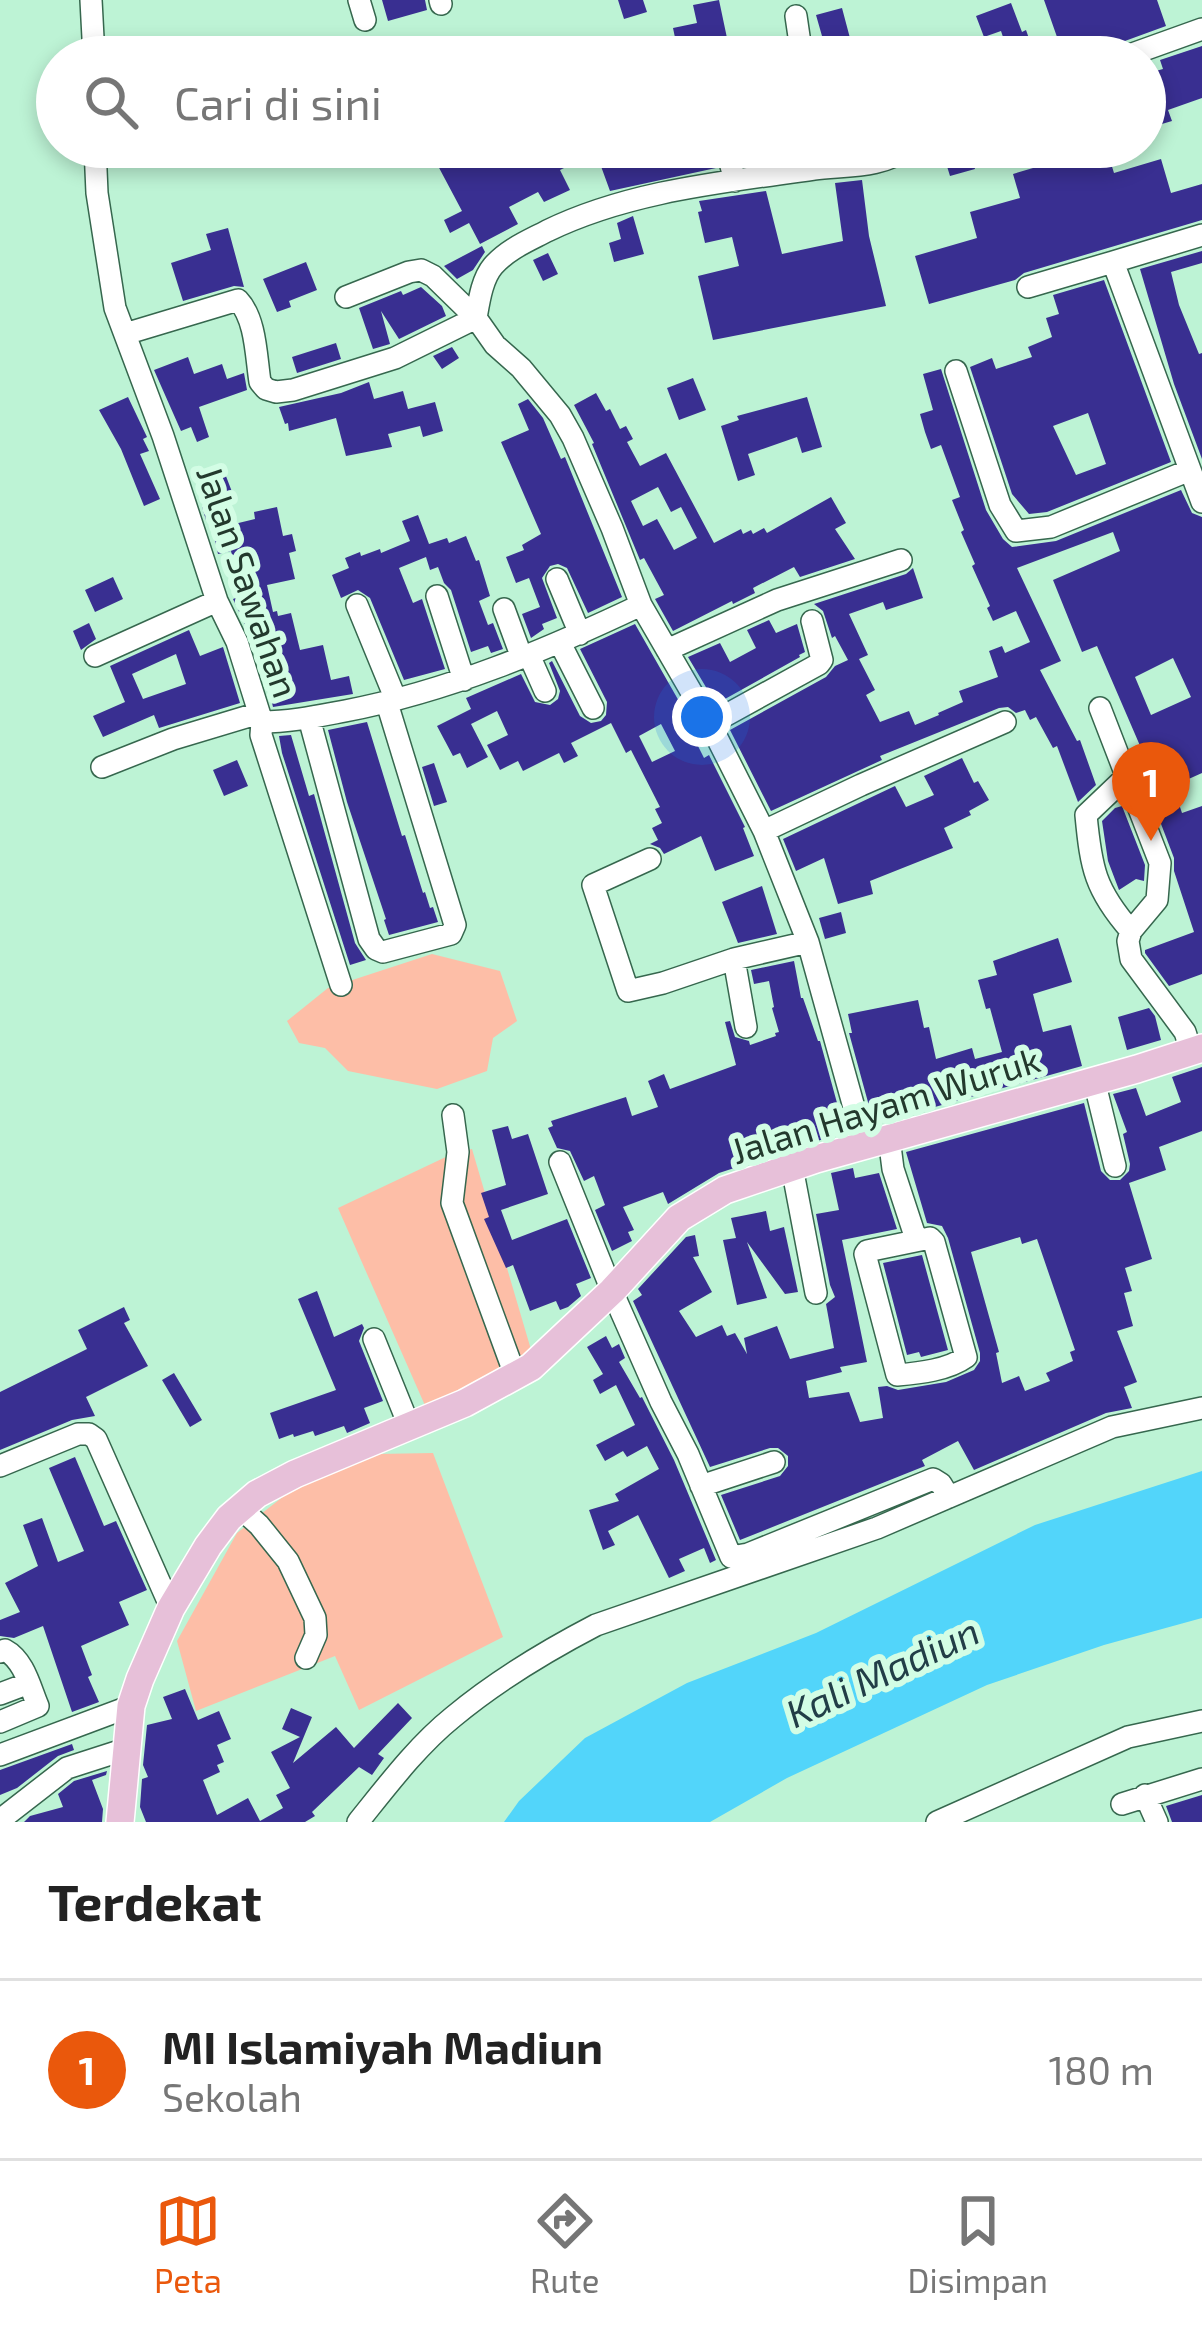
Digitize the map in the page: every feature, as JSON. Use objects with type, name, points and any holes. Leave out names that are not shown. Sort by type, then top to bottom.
[{"type":"main road","name":"Jalan Hayam Wuruk","points":[[120,1822],[131,1706],[171,1608],[208,1546],[239,1507],[256,1494],[466,1403],[548,1354],[679,1218],[725,1190],[1196,1049]]},
{"type":"street","points":[[91,0],[93,36]]},
{"type":"street","points":[[796,16],[799,36]]},
{"type":"street","points":[[1166,42],[1202,29]]},
{"type":"street","name":"Jalan Sawahan","points":[[96,168],[115,308],[261,718],[309,718],[391,702],[525,657],[641,605]]},
{"type":"street","points":[[732,168],[735,181]]},
{"type":"street","points":[[125,334],[238,300],[250,324],[260,382],[276,392],[293,389],[395,358],[476,318],[488,273],[518,245],[592,210],[781,168]]},
{"type":"street","points":[[1028,287],[1202,236]]},
{"type":"street","points":[[1113,262],[1202,502]]},
{"type":"street","points":[[346,297],[421,270],[433,275],[546,397],[573,438],[641,605],[710,724],[764,831],[916,1239]]},
{"type":"street","points":[[956,371],[1000,505],[1016,531],[1051,527],[1190,470]]},
{"type":"street","points":[[667,650],[777,600],[901,560]]},
{"type":"street","points":[[557,579],[593,708]]},
{"type":"street","points":[[437,596],[464,680]]},
{"type":"street","points":[[95,656],[217,601]]},
{"type":"street","points":[[309,718],[369,939],[383,952],[452,934],[455,925],[391,702],[357,605]]},
{"type":"street","points":[[504,609],[545,691]]},
{"type":"street","points":[[710,724],[819,664],[822,660],[812,621]]},
{"type":"street","points":[[1100,708],[1160,863],[1157,900],[1127,941],[1131,958],[1196,1049]]},
{"type":"street","points":[[101,767],[189,734],[261,718],[260,735],[341,985]]},
{"type":"street","points":[[764,831],[1005,722]]},
{"type":"street","points":[[1127,776],[1086,815],[1094,875],[1109,907],[1131,931]]},
{"type":"street","points":[[650,859],[593,885],[628,991],[808,942]]},
{"type":"street","points":[[734,959],[746,1028]]},
{"type":"street","points":[[1094,1080],[1115,1166]]},
{"type":"street","points":[[453,1115],[458,1152],[452,1203],[515,1375]]},
{"type":"street","points":[[560,1162],[727,1552],[733,1557],[748,1554],[933,1479],[949,1497]]},
{"type":"street","points":[[792,1167],[816,1293]]},
{"type":"street","points":[[916,1239],[934,1242],[966,1357],[933,1370],[897,1375],[865,1254],[916,1239]]},
{"type":"street","points":[[374,1339],[410,1428]]},
{"type":"street","points":[[358,1822],[397,1773],[452,1718],[558,1644],[596,1625],[877,1528],[1112,1427],[1202,1408]]},
{"type":"street","points":[[0,1466],[78,1434],[96,1438],[171,1608]]},
{"type":"street","points":[[701,1486],[774,1462]]},
{"type":"street","points":[[239,1507],[288,1561],[315,1618],[316,1635],[306,1658]]},
{"type":"street","points":[[0,1652],[12,1653],[51,1736]]},
{"type":"street","points":[[0,1694],[28,1683]]},
{"type":"street","points":[[0,1722],[38,1706]]},
{"type":"street","points":[[1,1750],[131,1706]]},
{"type":"street","points":[[937,1822],[1128,1737],[1202,1720]]},
{"type":"street","points":[[0,1820],[67,1768],[126,1749]]},
{"type":"street","points":[[1122,1804],[1202,1779]]},
{"type":"street","points":[[1145,1795],[1157,1822]]},
{"type":"shaded area","points":[[432,954],[500,971],[517,1021],[493,1038],[487,1071],[437,1089],[348,1071],[325,1048],[299,1043],[287,1021],[328,988]]},
{"type":"shaded area","points":[[472,1149],[532,1353],[427,1410],[338,1208]]},
{"type":"shaded area","points":[[433,1453],[503,1637],[359,1710],[335,1656],[196,1711],[177,1641],[237,1533],[289,1492],[377,1454]]},
{"type":"water","name":"Kali Madiun","points":[[1202,1471],[1202,1618],[987,1685],[787,1778],[710,1822],[504,1822],[519,1801],[585,1738],[687,1683],[816,1633],[1035,1525]]},
{"type":"building","points":[[382,0],[425,0],[427,10],[388,21]]},
{"type":"building","points":[[618,0],[643,0],[647,12],[624,19]]},
{"type":"building","points":[[719,0],[727,36],[675,36],[673,28],[697,23],[693,5]]},
{"type":"building","points":[[1044,0],[1157,0],[1166,26],[1139,36],[1057,36]]},
{"type":"building","points":[[1011,3],[1028,36],[1003,36],[1001,31],[984,36],[976,16]]},
{"type":"building","points":[[842,8],[849,36],[822,36],[816,15]]},
{"type":"building","points":[[1202,46],[1202,98],[1168,110],[1172,121],[1166,123],[1166,58]]},
{"type":"building","points":[[439,168],[564,168],[560,170],[570,190],[544,202],[538,192],[509,207],[518,224],[480,244],[469,223],[450,233],[444,220],[462,211]]},
{"type":"building","points":[[602,168],[716,168],[610,191]]},
{"type":"building","points":[[948,168],[975,168],[975,169],[950,176]]},
{"type":"building","points":[[1033,168],[1112,168],[1114,173],[1164,168],[1171,193],[1202,184],[1202,220],[929,304],[915,256],[977,238],[970,212],[1020,198],[1013,174]]},
{"type":"building","points":[[862,180],[869,236],[886,306],[713,340],[698,276],[739,266],[732,237],[705,243],[699,201],[766,191],[782,254],[843,241],[835,183]]},
{"type":"building","points":[[633,216],[644,254],[614,262],[609,243],[621,239],[617,223]]},
{"type":"building","points":[[228,228],[244,287],[183,301],[171,263],[211,250],[206,234]]},
{"type":"building","points":[[482,246],[485,252],[473,270],[457,279],[444,266]]},
{"type":"building","points":[[1202,251],[1202,263],[1171,272],[1179,305],[1202,353],[1202,459],[1140,269]]},
{"type":"building","points":[[548,253],[558,274],[543,281],[533,260]]},
{"type":"building","points":[[306,262],[317,290],[289,301],[291,307],[277,312],[263,279]]},
{"type":"building","points":[[1104,280],[1171,462],[1047,512],[1029,514],[1012,494],[970,367],[992,358],[996,369],[1032,357],[1028,347],[1052,337],[1046,318],[1059,314],[1053,295]],"holes":[[[1088,413],[1106,464],[1076,475],[1053,426]]]},
{"type":"building","points":[[421,287],[446,316],[399,339],[381,311],[390,344],[373,349],[359,308]]},
{"type":"building","points":[[336,343],[341,359],[297,373],[292,357]]},
{"type":"building","points":[[452,347],[459,358],[442,369],[433,356]]},
{"type":"building","points":[[188,357],[194,374],[222,364],[227,379],[244,373],[247,390],[199,407],[209,437],[197,442],[191,427],[181,431],[154,370]]},
{"type":"building","points":[[941,369],[986,510],[1012,547],[1056,541],[1181,490],[1192,513],[1202,517],[1202,773],[1173,786],[1182,813],[1202,806],[1202,974],[1169,986],[1145,953],[1194,932],[1150,795],[1160,792],[1097,646],[1082,652],[1053,580],[1120,551],[1113,532],[1017,568],[1061,661],[1040,670],[1080,740],[1096,785],[1078,802],[1057,746],[1053,748],[1036,717],[1030,720],[1025,710],[1016,713],[999,708],[880,756],[882,760],[771,811],[730,730],[848,660],[835,636],[832,638],[823,611],[814,604],[913,568],[923,598],[886,610],[883,602],[849,614],[868,655],[859,659],[875,690],[866,695],[880,722],[909,711],[915,725],[939,715],[963,702],[959,691],[998,677],[989,651],[1002,646],[1005,653],[1030,642],[1016,611],[993,621],[987,608],[952,500],[960,497],[941,445],[931,449],[920,414],[933,410],[923,374]],"holes":[[[1173,658],[1191,697],[1151,715],[1135,677]]]},
{"type":"building","points":[[693,378],[706,410],[679,420],[667,388]]},
{"type":"building","points":[[369,382],[374,399],[403,391],[408,409],[435,402],[443,431],[423,437],[420,426],[388,434],[392,447],[346,456],[336,418],[289,431],[285,424],[279,407]]},
{"type":"building","points":[[596,393],[620,429],[626,426],[633,439],[627,442],[640,466],[666,453],[714,543],[741,529],[743,534],[764,528],[767,533],[831,497],[846,523],[835,529],[855,559],[800,577],[794,567],[753,588],[755,593],[673,631],[655,599],[664,595],[644,558],[640,560],[574,405]],"holes":[[[658,487],[671,512],[681,507],[697,538],[674,550],[657,519],[643,526],[631,501]]]},
{"type":"building","points":[[128,397],[147,437],[143,439],[149,451],[140,454],[160,499],[144,506],[99,410]]},
{"type":"building","points":[[807,397],[822,447],[802,453],[797,437],[748,454],[755,475],[738,481],[721,426],[739,420],[737,416]]},
{"type":"building","points":[[528,399],[543,418],[561,459],[565,457],[622,597],[588,613],[567,568],[550,566],[542,578],[557,618],[542,624],[544,629],[531,638],[522,614],[540,607],[529,578],[516,583],[506,557],[524,550],[522,545],[541,534],[501,442],[529,430],[518,404]]},
{"type":"building","points":[[224,471],[234,497],[208,503],[204,475]]},
{"type":"building","points":[[220,502],[226,526],[277,507],[283,536],[292,534],[296,551],[289,553],[295,579],[267,585],[273,612],[278,616],[291,613],[300,650],[323,645],[331,680],[349,676],[353,694],[273,707],[255,634],[250,635],[233,599],[241,596],[231,551],[218,554],[210,519],[206,520],[202,507]]},
{"type":"building","points":[[418,515],[429,544],[466,536],[490,596],[479,601],[503,649],[491,653],[488,646],[471,652],[451,590],[438,567],[430,570],[426,557],[399,568],[413,603],[422,599],[445,669],[404,680],[370,598],[358,590],[341,598],[332,575],[349,568],[345,558],[380,549],[381,553],[410,541],[402,521]]},
{"type":"building","points":[[113,577],[123,599],[95,612],[85,590]]},
{"type":"building","points":[[769,620],[776,633],[797,624],[805,652],[716,704],[688,657],[720,643],[730,662],[756,648],[747,630]]},
{"type":"building","points":[[89,623],[96,639],[81,650],[73,631]]},
{"type":"building","points":[[635,624],[688,718],[704,758],[709,755],[754,856],[715,871],[701,836],[664,854],[650,844],[658,840],[652,828],[662,823],[655,809],[660,807],[631,750],[626,753],[611,723],[571,743],[578,756],[564,763],[559,753],[523,771],[518,761],[500,770],[487,745],[508,735],[497,711],[471,724],[488,757],[467,768],[460,753],[453,756],[437,726],[471,709],[466,698],[521,674],[535,702],[550,705],[560,691],[552,661],[580,716],[591,723],[601,721],[607,702],[580,649]],"holes":[[[661,724],[675,751],[652,762],[639,736]]]},
{"type":"building","points":[[189,630],[200,656],[223,647],[240,703],[159,728],[154,715],[103,737],[93,716],[125,702],[110,666]],"holes":[[[176,654],[186,684],[143,699],[132,674]]]},
{"type":"building","points":[[367,722],[402,836],[438,922],[389,935],[328,730]]},
{"type":"building","points":[[291,735],[309,796],[314,794],[355,943],[366,960],[350,965],[282,753],[279,736]]},
{"type":"building","points":[[962,758],[989,800],[944,828],[953,848],[870,881],[873,894],[838,904],[824,858],[796,871],[783,839],[895,786],[906,807],[934,795],[924,776]]},
{"type":"building","points":[[237,760],[248,786],[224,796],[213,770]]},
{"type":"building","points":[[434,763],[447,802],[434,806],[422,767]]},
{"type":"building","points":[[1122,806],[1145,865],[1144,881],[1136,879],[1119,890],[1108,861],[1102,821]]},
{"type":"building","points":[[762,886],[777,934],[738,943],[722,902]]},
{"type":"building","points":[[841,912],[846,933],[825,939],[819,918]]},
{"type":"building","points":[[1058,938],[1072,982],[1033,994],[1043,1032],[1071,1025],[1082,1066],[874,1124],[848,1014],[918,1000],[936,1059],[972,1048],[975,1059],[1002,1052],[978,980],[997,975],[993,961]]},
{"type":"building","points":[[794,961],[801,998],[820,1041],[845,1132],[719,1173],[668,1204],[663,1192],[623,1207],[634,1230],[628,1232],[632,1241],[612,1251],[595,1210],[605,1205],[594,1176],[584,1181],[570,1151],[557,1148],[548,1128],[553,1126],[551,1121],[626,1097],[632,1116],[658,1107],[648,1081],[664,1074],[670,1089],[736,1065],[725,1022],[730,1021],[735,1037],[750,1045],[779,1032],[769,981],[754,984],[751,970]]},
{"type":"building","points":[[1149,1008],[1161,1040],[1127,1050],[1118,1017]]},
{"type":"building","points":[[1202,1067],[1202,1131],[1159,1147],[1166,1170],[1129,1183],[1152,1259],[1125,1268],[1132,1291],[1124,1293],[1133,1326],[1117,1331],[1137,1382],[1124,1387],[1132,1408],[1106,1413],[974,1470],[958,1441],[922,1460],[925,1466],[740,1540],[721,1495],[780,1476],[788,1466],[788,1456],[770,1448],[710,1467],[633,1301],[642,1295],[638,1289],[686,1237],[695,1235],[699,1256],[693,1257],[712,1292],[679,1311],[696,1337],[722,1325],[727,1336],[735,1333],[747,1354],[744,1338],[777,1326],[790,1359],[834,1348],[826,1304],[835,1297],[816,1214],[839,1210],[831,1173],[853,1168],[855,1178],[879,1173],[897,1229],[842,1240],[867,1362],[806,1381],[809,1398],[849,1392],[860,1422],[883,1418],[878,1387],[898,1390],[946,1382],[974,1370],[980,1361],[948,1238],[942,1226],[927,1223],[906,1152],[1084,1103],[1101,1171],[1110,1180],[1120,1180],[1130,1164],[1123,1134],[1127,1132],[1113,1094],[1136,1088],[1146,1116],[1181,1102],[1172,1077]],"holes":[[[1020,1237],[1022,1244],[1037,1239],[1075,1350],[1070,1352],[1073,1361],[1046,1373],[1050,1381],[1025,1391],[1019,1376],[1002,1383],[999,1352],[971,1252]]]},
{"type":"building","points":[[508,1126],[512,1139],[528,1134],[548,1194],[501,1210],[512,1240],[567,1219],[591,1278],[576,1284],[581,1296],[560,1310],[556,1301],[530,1311],[513,1265],[506,1268],[484,1219],[489,1217],[481,1193],[506,1185],[492,1130]]},
{"type":"building","points":[[766,1211],[770,1231],[784,1227],[798,1292],[785,1294],[747,1242],[767,1298],[737,1305],[723,1240],[736,1238],[731,1218]]},
{"type":"building","points":[[922,1255],[948,1350],[921,1357],[919,1352],[907,1355],[883,1263]]},
{"type":"building","points":[[317,1291],[334,1337],[362,1324],[359,1341],[383,1401],[364,1408],[370,1423],[347,1433],[344,1426],[315,1436],[313,1431],[279,1439],[270,1413],[336,1390],[298,1299]]},
{"type":"building","points":[[124,1307],[130,1320],[124,1323],[148,1366],[86,1397],[95,1416],[72,1420],[0,1450],[0,1392],[87,1349],[78,1330]]},
{"type":"building","points":[[606,1336],[612,1348],[619,1344],[625,1358],[619,1362],[674,1460],[716,1560],[710,1563],[704,1548],[679,1559],[685,1571],[669,1578],[638,1515],[608,1531],[615,1545],[603,1550],[589,1510],[619,1501],[615,1494],[659,1469],[647,1446],[627,1457],[623,1451],[605,1461],[596,1445],[635,1425],[616,1385],[600,1394],[593,1380],[603,1374],[587,1347]]},
{"type":"building","points":[[174,1373],[202,1420],[190,1427],[162,1380]]},
{"type":"building","points":[[75,1457],[104,1526],[116,1521],[147,1590],[119,1602],[129,1625],[81,1646],[99,1702],[72,1712],[43,1626],[14,1638],[0,1636],[0,1620],[20,1612],[5,1583],[38,1566],[23,1525],[42,1518],[58,1562],[84,1551],[49,1468]]},
{"type":"building","points":[[185,1689],[198,1720],[219,1711],[231,1739],[217,1745],[224,1762],[217,1765],[220,1772],[203,1780],[217,1815],[248,1798],[260,1821],[283,1808],[276,1795],[290,1788],[271,1752],[300,1737],[282,1729],[291,1708],[312,1717],[293,1763],[336,1727],[354,1748],[398,1703],[412,1718],[378,1754],[384,1758],[372,1775],[359,1767],[305,1822],[146,1822],[140,1807],[142,1779],[148,1777],[143,1765],[147,1725],[172,1719],[163,1697]]},
{"type":"building","points":[[72,1744],[74,1750],[0,1795],[0,1770]]},
{"type":"building","points":[[107,1771],[92,1780],[103,1809],[102,1822],[24,1822],[63,1807],[58,1794],[74,1781]]},
{"type":"building","points":[[1202,1795],[1202,1822],[1172,1822],[1166,1806]]},
{"type":"place","name":"MI Islamiyah Madiun","points":[[1151,841]]}]
